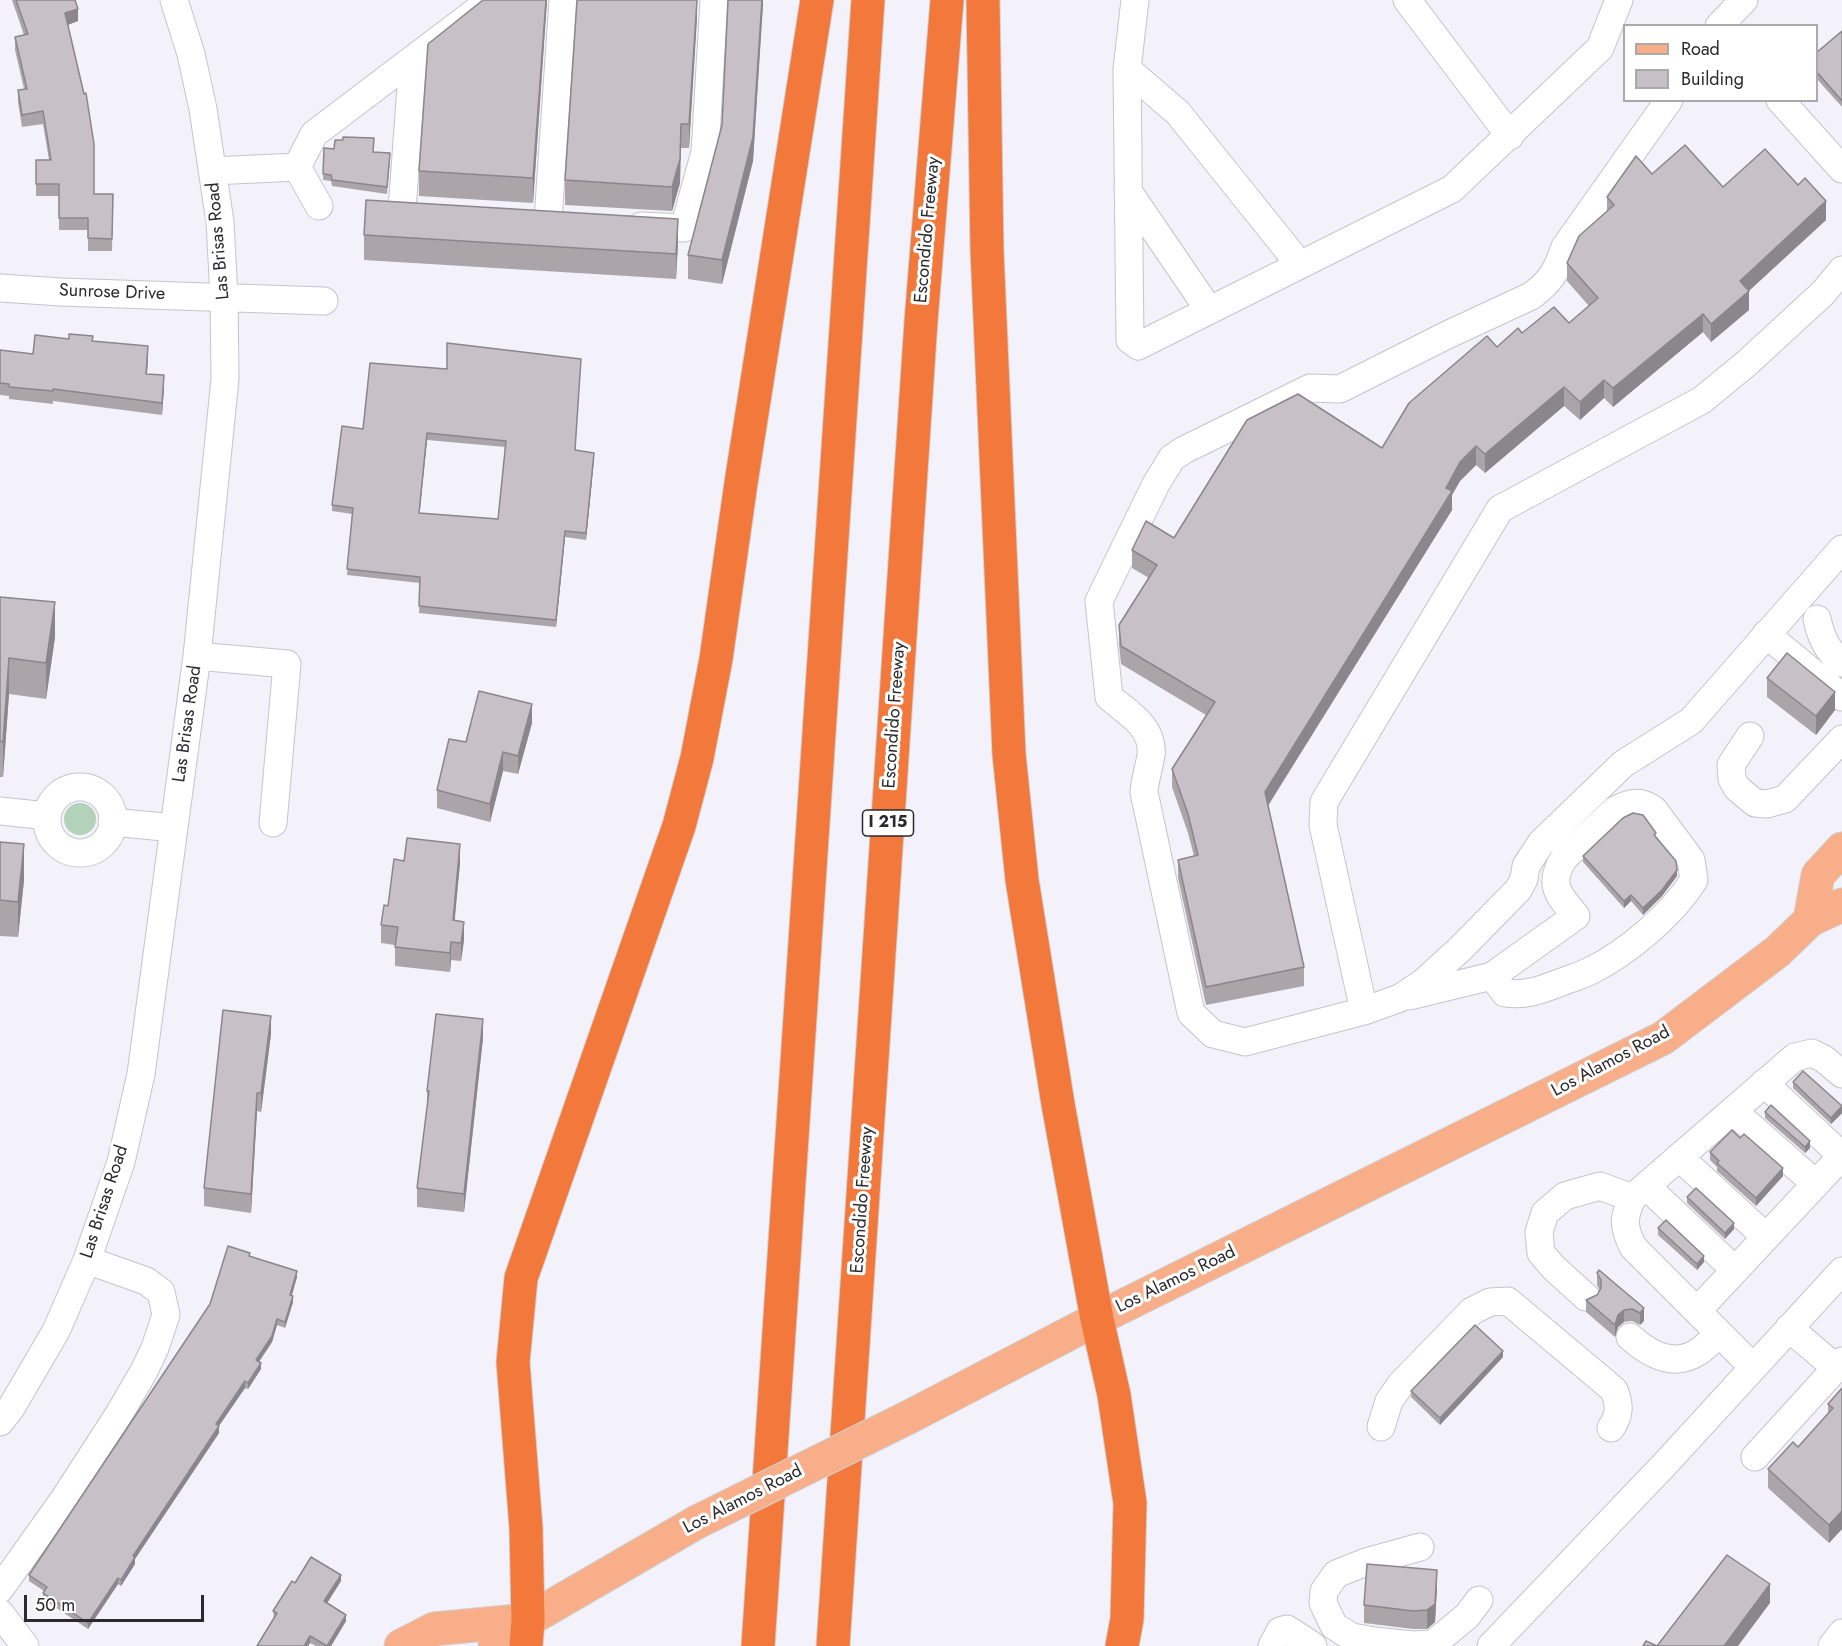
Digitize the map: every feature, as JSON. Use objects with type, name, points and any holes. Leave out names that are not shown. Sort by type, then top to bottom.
[{"type":"highway","points":[[527,1633],[526,1528],[513,1362],[521,1278],[679,826],[697,758],[716,659],[741,483],[817,0]]},
{"type":"highway","points":[[758,1646],[868,0]]},
{"type":"highway","name":"Escondido Freeway","points":[[833,1646],[921,321],[947,0]]},
{"type":"highway","points":[[983,0],[987,251],[1009,754],[1022,880],[1058,1104],[1097,1319],[1114,1395],[1130,1503],[1127,1619],[1122,1646]]},
{"type":"main road","points":[[1810,920],[1818,875],[1842,849]]},
{"type":"main road","name":"Los Alamos Road","points":[[495,1646],[527,1633],[697,1522],[909,1417],[1097,1319],[1663,1038],[1778,951],[1810,920],[1842,905]]},
{"type":"main road","name":"Los Alamos Road","points":[[401,1646],[434,1629],[527,1633]]},
{"type":"street","name":"Las Brisas Road","points":[[0,1422],[11,1408],[56,1331],[87,1260],[121,1162],[141,1074],[197,656],[225,379],[224,297],[220,222],[201,98],[191,54],[174,0]]},
{"type":"street","points":[[297,167],[314,134],[491,0]]},
{"type":"street","points":[[549,220],[563,0]]},
{"type":"street","points":[[620,225],[684,228],[705,152],[714,0]]},
{"type":"street","points":[[1135,0],[1127,69],[1128,191],[1130,340],[1138,346],[1452,189],[1600,48],[1614,4]]},
{"type":"street","points":[[1407,0],[1510,136]]},
{"type":"street","points":[[1721,24],[1741,1]]},
{"type":"street","points":[[373,208],[414,211],[413,59]]},
{"type":"street","points":[[1127,69],[1178,113],[1300,265]]},
{"type":"street","points":[[1492,976],[1505,993],[1521,995],[1589,972],[1650,930],[1687,892],[1695,880],[1691,860],[1658,813],[1646,803],[1629,803],[1614,811],[1564,858],[1558,867],[1555,879],[1557,893],[1576,916],[1492,976],[1400,998],[1364,1011],[1245,1042],[1213,1034],[1191,1013],[1144,792],[1144,781],[1151,756],[1151,742],[1148,733],[1140,723],[1109,697],[1099,601],[1156,484],[1172,458],[1310,388],[1340,389],[1531,296],[1553,275],[1565,247],[1668,102]]},
{"type":"street","points":[[1782,102],[1842,169]]},
{"type":"street","points":[[213,171],[297,167]]},
{"type":"street","points":[[297,167],[319,206]]},
{"type":"street","points":[[1128,191],[1209,310]]},
{"type":"street","points":[[1364,1011],[1323,825],[1324,802],[1500,509],[1702,400],[1815,302],[1842,270]]},
{"type":"street","name":"Sunrose Drive","points":[[0,288],[324,301]]},
{"type":"street","points":[[1400,998],[1424,982],[1510,899],[1518,890],[1524,879],[1526,866],[1541,843],[1573,811],[1623,764],[1691,721],[1842,549]]},
{"type":"street","points":[[1817,619],[1822,638],[1831,653],[1842,663]]},
{"type":"street","points":[[1766,634],[1842,698]]},
{"type":"street","points":[[197,656],[287,664],[273,824]]},
{"type":"street","points":[[1750,736],[1731,765],[1732,778],[1737,788],[1755,803],[1767,804],[1785,799],[1842,739]]},
{"type":"street","points":[[81,788],[90,789],[102,796],[110,808],[111,829],[104,842],[92,850],[78,853],[65,850],[54,841],[48,829],[47,816],[50,807],[62,792],[81,788]]},
{"type":"street","points":[[0,811],[47,816]]},
{"type":"street","points":[[112,822],[174,828]]},
{"type":"street","points":[[1753,1367],[1633,1247],[1626,1232],[1625,1214],[1639,1192],[1795,1057],[1812,1053],[1824,1059],[1842,1074]]},
{"type":"street","points":[[1696,1311],[1842,1156],[1764,1083]]},
{"type":"street","points":[[1733,1111],[1816,1184]]},
{"type":"street","points":[[1679,1157],[1766,1237]]},
{"type":"street","points":[[1586,1297],[1541,1253],[1539,1232],[1545,1213],[1565,1196],[1600,1186],[1639,1192],[1735,1270]]},
{"type":"street","points":[[0,1590],[64,1499],[119,1414],[155,1348],[166,1315],[161,1292],[146,1281],[87,1260]]},
{"type":"street","points":[[1491,1646],[1665,1464],[1842,1271]]},
{"type":"street","points":[[1382,1427],[1389,1401],[1401,1384],[1464,1319],[1472,1311],[1490,1302],[1508,1300],[1614,1390],[1619,1403],[1618,1418],[1611,1428]]},
{"type":"street","points":[[1755,1458],[1839,1364],[1790,1328]]},
{"type":"street","points":[[1630,1337],[1646,1352],[1672,1359],[1686,1358],[1698,1352],[1719,1333]]},
{"type":"street","points":[[1420,1547],[1366,1562],[1336,1574],[1324,1591],[1323,1603],[1334,1626],[1352,1637],[1413,1645],[1433,1644],[1467,1616],[1479,1600]]},
{"type":"street","points":[[1,1616],[25,1646]]},
{"type":"street","points":[[1272,1646],[1280,1631],[1287,1629],[1313,1646]]},
{"type":"street","points":[[1832,1646],[1842,1633]]},
{"type":"green space","points":[[80,803],[92,807],[96,819],[92,831],[80,835],[68,831],[64,819],[68,807]]},
{"type":"building","points":[[16,0],[75,0],[78,9],[65,13],[84,94],[86,93],[94,144],[94,194],[113,194],[112,239],[88,238],[88,218],[59,218],[59,184],[36,184],[36,160],[51,160],[43,111],[22,115],[18,90],[27,89],[15,37],[28,34]]},
{"type":"building","points":[[483,0],[546,0],[533,178],[419,171],[428,44]]},
{"type":"building","points":[[577,0],[697,0],[689,124],[681,124],[680,159],[672,187],[565,180]]},
{"type":"building","points":[[728,0],[762,0],[753,137],[722,260],[688,255],[722,125]]},
{"type":"building","points":[[1842,31],[1842,101],[1818,73],[1818,51]]},
{"type":"building","points":[[343,137],[374,138],[373,152],[390,153],[387,187],[332,180],[331,175],[323,174],[324,148],[334,149],[335,140],[343,140]]},
{"type":"building","points":[[1685,145],[1723,187],[1765,149],[1798,185],[1805,178],[1826,201],[1740,281],[1749,291],[1711,324],[1703,314],[1613,388],[1604,380],[1580,402],[1564,387],[1485,454],[1476,446],[1460,462],[1446,488],[1452,491],[1265,792],[1304,967],[1206,987],[1178,860],[1198,855],[1188,814],[1172,769],[1215,702],[1121,646],[1119,625],[1157,565],[1132,550],[1146,521],[1174,538],[1247,420],[1298,394],[1382,448],[1409,403],[1487,336],[1497,347],[1518,328],[1522,333],[1554,307],[1569,323],[1598,298],[1567,263],[1579,236],[1614,205],[1607,197],[1636,156],[1652,174]]},
{"type":"building","points":[[366,200],[678,219],[676,254],[364,235]]},
{"type":"building","points":[[69,334],[93,336],[92,341],[148,346],[146,374],[164,375],[162,403],[53,389],[53,391],[9,387],[9,384],[0,383],[0,350],[33,354],[35,335],[69,339]]},
{"type":"building","points":[[447,343],[581,359],[575,450],[594,453],[586,533],[565,531],[556,620],[419,606],[420,577],[347,569],[353,508],[332,505],[342,426],[363,429],[370,363],[447,369]],"holes":[[[427,433],[506,441],[498,519],[419,513]]]},
{"type":"building","points":[[0,597],[55,602],[46,663],[9,658],[3,742],[0,741]]},
{"type":"building","points":[[1787,653],[1835,692],[1816,716],[1767,678]]},
{"type":"building","points":[[479,691],[532,704],[518,756],[503,752],[490,804],[437,790],[449,739],[466,742]]},
{"type":"building","points":[[1633,813],[1643,815],[1656,833],[1654,835],[1676,861],[1677,870],[1662,890],[1643,908],[1631,895],[1624,901],[1583,856],[1623,818]]},
{"type":"building","points":[[407,838],[460,844],[453,920],[464,922],[461,943],[451,942],[450,953],[395,947],[398,927],[381,925],[384,905],[388,906],[394,859],[404,861]]},
{"type":"building","points":[[0,842],[24,844],[18,902],[0,900]]},
{"type":"building","points":[[223,1010],[271,1016],[261,1093],[257,1093],[251,1194],[204,1188]]},
{"type":"building","points":[[436,1014],[483,1019],[464,1194],[417,1188]]},
{"type":"building","points":[[1803,1071],[1842,1106],[1831,1118],[1793,1082]]},
{"type":"building","points":[[1771,1105],[1810,1141],[1805,1147],[1765,1112]]},
{"type":"building","points":[[1732,1130],[1740,1138],[1744,1134],[1783,1168],[1756,1198],[1717,1163],[1719,1161],[1710,1152]]},
{"type":"building","points":[[1696,1188],[1734,1223],[1725,1233],[1687,1197]]},
{"type":"building","points":[[1666,1220],[1704,1256],[1697,1264],[1658,1228]]},
{"type":"building","points":[[228,1246],[250,1253],[249,1256],[297,1271],[290,1295],[293,1296],[285,1322],[277,1319],[272,1336],[256,1360],[261,1363],[248,1383],[245,1381],[216,1424],[219,1426],[133,1556],[135,1557],[121,1580],[118,1578],[88,1623],[43,1593],[47,1587],[29,1575],[210,1304]]},
{"type":"building","points":[[1599,1270],[1644,1308],[1640,1313],[1632,1309],[1624,1310],[1618,1315],[1615,1325],[1586,1300],[1597,1295],[1601,1288],[1601,1280],[1597,1273]]},
{"type":"building","points":[[1475,1325],[1503,1351],[1440,1418],[1411,1391]]},
{"type":"building","points":[[1842,1388],[1842,1511],[1829,1525],[1768,1469],[1793,1442],[1798,1447],[1833,1408],[1828,1404]]},
{"type":"building","points":[[1727,1555],[1770,1584],[1724,1646],[1657,1646]]},
{"type":"building","points":[[311,1557],[341,1575],[324,1601],[346,1615],[327,1646],[310,1636],[304,1646],[257,1646],[277,1613],[273,1611],[292,1581],[295,1583]]},
{"type":"building","points":[[1367,1564],[1437,1570],[1435,1604],[1427,1610],[1413,1611],[1364,1605]]},
{"type":"building","points":[[1646,1641],[1657,1646],[1643,1646]]}]
